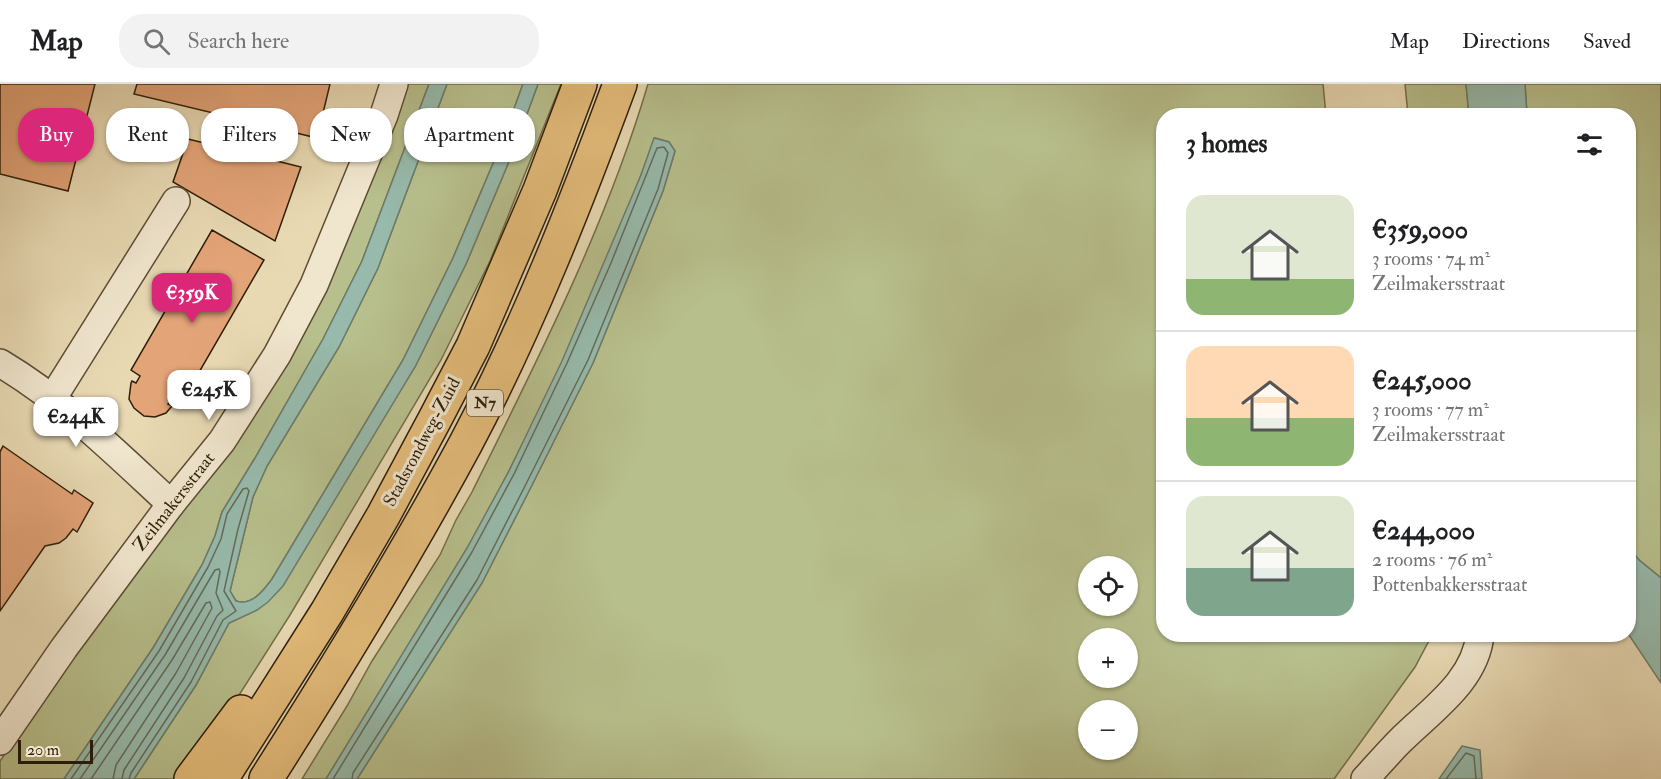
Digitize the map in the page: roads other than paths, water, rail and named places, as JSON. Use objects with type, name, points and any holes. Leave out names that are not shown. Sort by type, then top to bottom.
[{"type":"highway","name":"Stadsrondweg-Zuid","points":[[221,779],[309,642],[383,516],[473,346],[540,190],[580,84]]},
{"type":"highway","name":"Stadsrondweg-Zuid","points":[[266,779],[393,573],[467,442],[526,320],[620,84]]},
{"type":"highway","name":"N7","points":[[191,779],[235,718],[309,642]]},
{"type":"highway","name":"N7","points":[[283,779],[314,704]]},
{"type":"street","name":"Zeilmakersstraat","points":[[0,741],[64,648],[171,504],[222,441],[277,355],[314,285],[352,195],[394,84]]},
{"type":"street","points":[[52,399],[176,201]]},
{"type":"street","points":[[0,363],[52,399],[105,442],[171,504]]},
{"type":"street","points":[[1365,779],[1399,741],[1450,694],[1469,668],[1479,642]]},
{"type":"water","points":[[429,84],[447,84],[438,108],[420,108]]},
{"type":"water","points":[[523,84],[538,84],[529,108],[514,108]]},
{"type":"water","points":[[1466,84],[1525,84],[1527,108],[1468,108]]},
{"type":"water","points":[[654,138],[669,142],[675,151],[663,191],[593,363],[482,583],[357,779],[326,779],[467,548],[509,471],[562,361],[641,175]]},
{"type":"water","points":[[404,150],[404,162],[418,162],[378,268],[339,347],[267,466],[253,497],[230,591],[236,601],[252,599],[261,593],[272,579],[403,360],[453,258],[494,162],[509,162],[466,264],[415,367],[283,586],[257,610],[229,623],[196,685],[134,779],[64,779],[153,648],[202,565],[215,536],[222,512],[323,339],[362,261]]},
{"type":"water","points":[[1636,556],[1661,578],[1661,683],[1634,642],[1636,642]]},
{"type":"water","points":[[1462,746],[1480,750],[1482,779],[1439,779]]}]
